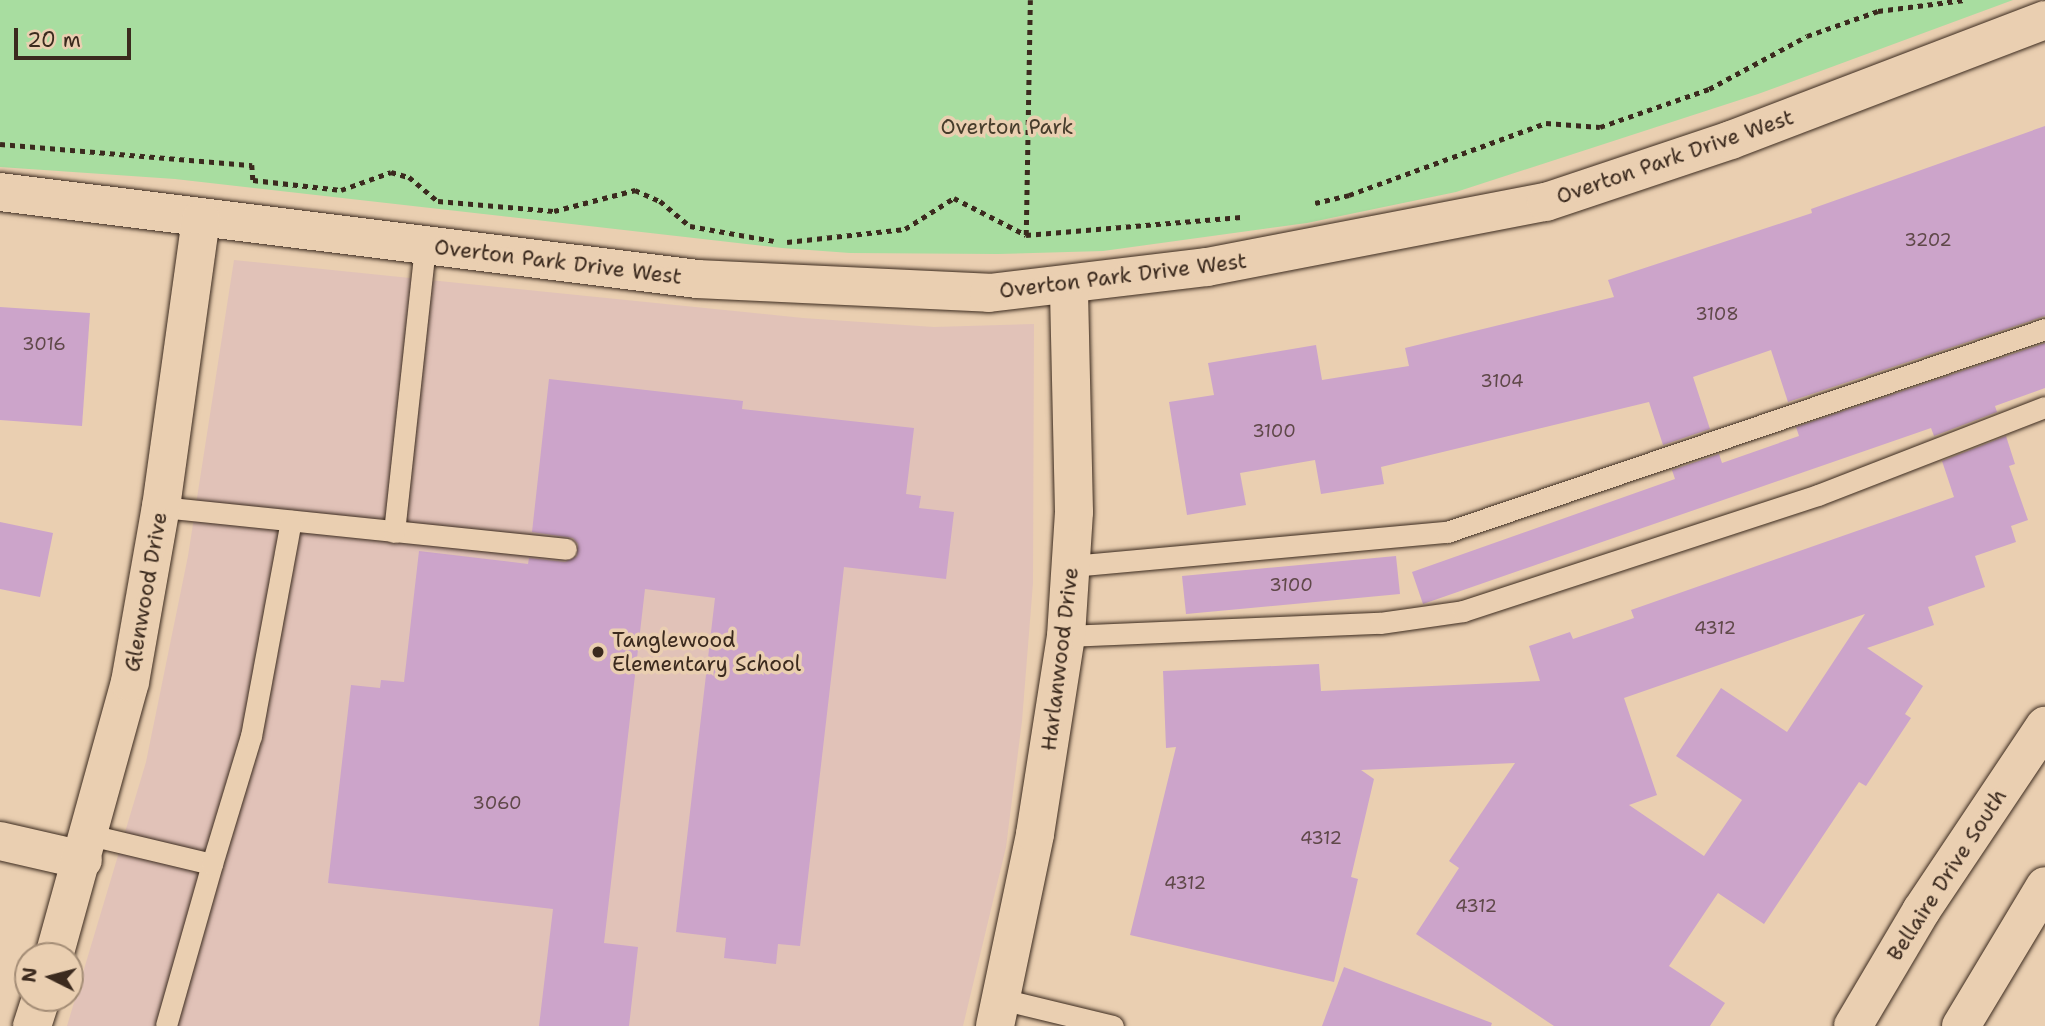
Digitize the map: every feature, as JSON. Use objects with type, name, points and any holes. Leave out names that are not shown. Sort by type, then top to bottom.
[{"type":"street","name":"Overton Park Drive West","points":[[0,192],[201,220],[697,279],[989,293],[1069,286],[1385,236],[1546,202],[1731,140],[2045,20]]},
{"type":"street","name":"Glenwood Drive","points":[[58,942],[87,847],[130,682],[161,507],[201,220]]},
{"type":"street","name":"Harlanwood Drive","points":[[998,1013],[1035,834],[1066,636],[1071,566],[1074,430],[1069,286]]},
{"type":"street","name":"Bellaire Drive South","points":[[1853,1026],[1921,911],[2045,726]]},
{"type":"street","points":[[0,841],[87,847]]},
{"type":"street","points":[[1972,1022],[2045,886]]},
{"type":"lane","points":[[394,532],[425,247]]},
{"type":"lane","points":[[1071,566],[1447,532],[2045,329]]},
{"type":"lane","points":[[1066,636],[1380,623],[1463,611],[1818,495],[2045,407]]},
{"type":"lane","points":[[161,507],[566,549]]},
{"type":"lane","points":[[166,1026],[251,736],[291,521]]},
{"type":"lane","points":[[87,847],[212,864]]},
{"type":"lane","points":[[998,1013],[1113,1026]]},
{"type":"path","points":[[1026,235],[1030,0]]},
{"type":"path","points":[[1306,205],[1349,195],[1546,123],[1600,127],[1709,89],[1807,36],[1878,11],[1964,0]]},
{"type":"path","points":[[0,144],[252,164],[253,180],[341,190],[391,172],[409,177],[438,201],[554,211],[635,190],[660,201],[690,226],[783,242],[905,229],[954,198],[1026,235],[1249,217]]},
{"type":"shaded area","name":"Tanglewood Elementary School","points":[[234,260],[803,318],[934,327],[1034,324],[1033,583],[1022,721],[1006,847],[963,1026],[67,1026],[71,1012],[84,1012],[84,969],[146,762],[188,556]]},
{"type":"green space","name":"Overton Park","points":[[0,0],[2013,0],[1758,94],[1456,192],[1307,223],[1103,251],[998,254],[850,253],[782,248],[175,179],[0,167]]},
{"type":"building","points":[[2045,126],[2045,316],[1788,402],[1771,350],[1693,377],[1710,429],[1663,445],[1649,402],[1381,467],[1384,484],[1321,494],[1315,460],[1240,473],[1246,505],[1187,515],[1169,402],[1214,395],[1208,363],[1316,345],[1322,380],[1409,366],[1405,348],[1614,297],[1608,280],[1812,213],[1811,209]]},
{"type":"building","points":[[0,307],[90,313],[82,426],[0,420]]},
{"type":"building","points":[[2045,343],[2045,388],[1995,406],[1997,412],[1934,436],[1931,428],[1423,604],[1412,572],[1675,479],[1672,470],[1719,454],[1722,463],[1799,436],[1796,427]]},
{"type":"building","points":[[549,379],[743,401],[742,409],[914,428],[906,494],[921,496],[919,508],[954,512],[946,579],[844,567],[800,946],[778,944],[776,964],[724,958],[726,938],[676,932],[715,598],[645,589],[604,943],[638,947],[629,1026],[539,1026],[553,909],[328,883],[351,685],[380,688],[381,680],[404,682],[419,551],[528,564],[529,558],[565,562],[577,556],[578,544],[573,538],[532,532]]},
{"type":"building","points":[[2006,436],[2015,464],[2009,466],[2028,520],[2011,526],[2016,542],[1975,556],[1985,587],[1928,607],[1934,625],[1867,648],[1923,686],[1905,714],[1911,718],[1866,786],[1859,782],[1764,924],[1718,893],[1669,966],[1725,1003],[1710,1026],[1554,1026],[1416,934],[1459,868],[1449,861],[1515,763],[1361,770],[1374,779],[1351,877],[1358,879],[1334,982],[1130,935],[1176,747],[1166,748],[1163,671],[1319,664],[1321,691],[1540,681],[1529,646],[1570,632],[1573,639],[1634,618],[1631,610],[1954,497],[1942,461]],"holes":[[[1865,614],[1787,732],[1721,688],[1676,756],[1742,800],[1704,856],[1629,805],[1657,795],[1624,698]]]},
{"type":"building","points":[[0,522],[53,533],[40,597],[0,589]]},
{"type":"building","points":[[1396,556],[1400,594],[1186,614],[1182,576]]},
{"type":"building","points":[[1344,967],[1492,1023],[1491,1026],[1322,1026]]},
{"type":"place","name":"Tanglewood Elementary School","points":[[598,652]]}]
